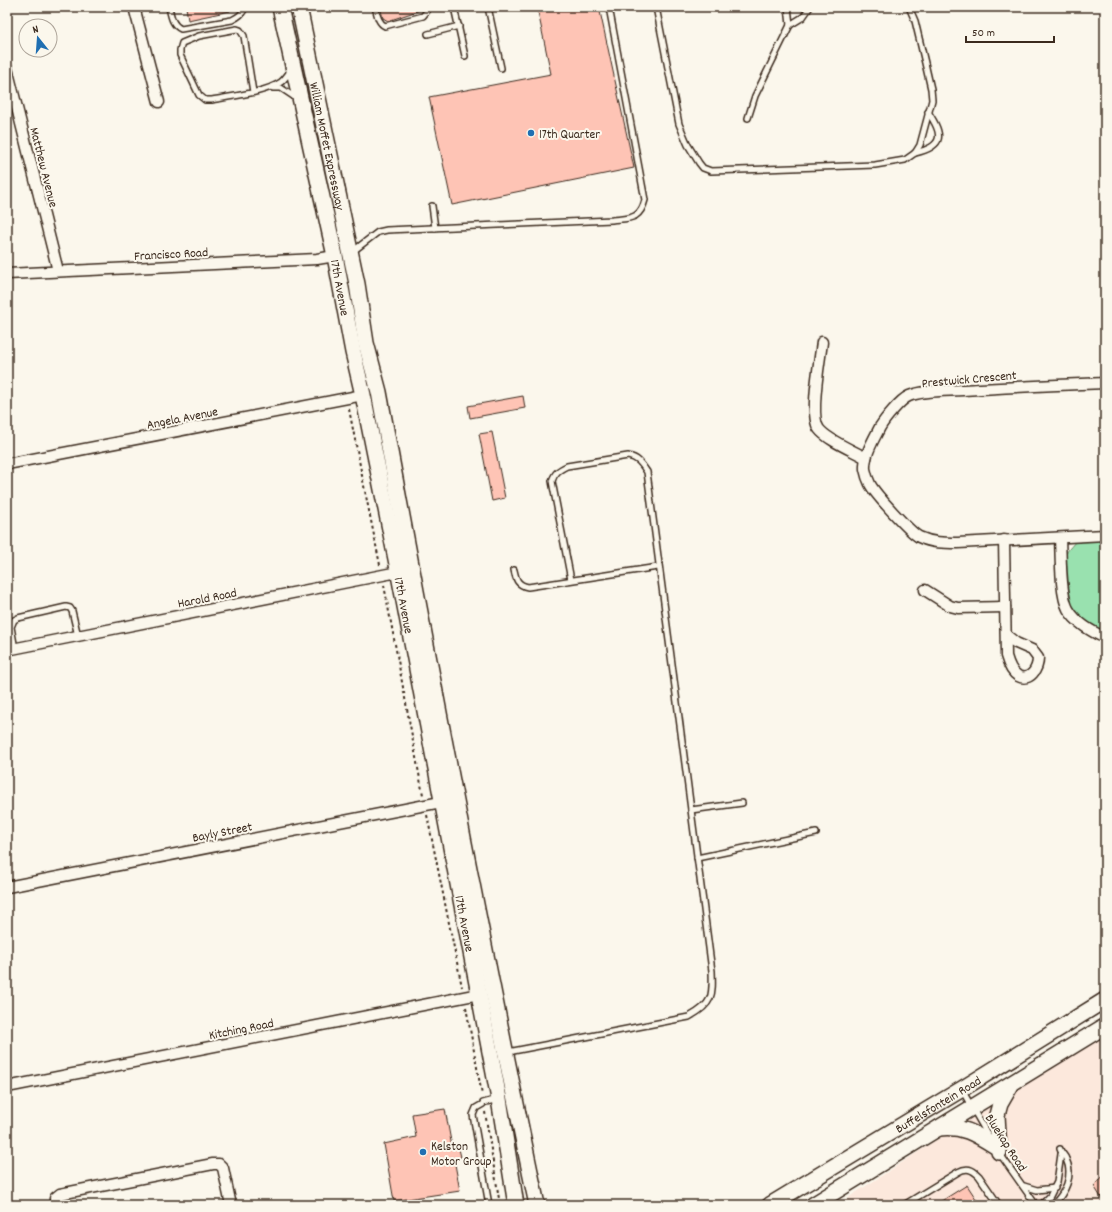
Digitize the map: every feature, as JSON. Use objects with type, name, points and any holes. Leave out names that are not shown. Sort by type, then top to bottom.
[{"type":"main road","name":"17th Avenue","points":[[280,7],[335,256],[351,345],[405,571],[455,800],[537,1205]]},
{"type":"main road","name":"William Moffet Expressway","points":[[299,7],[357,284]]},
{"type":"main road","name":"17th Avenue","points":[[357,284],[366,343],[379,392],[441,802],[499,1099],[516,1205]]},
{"type":"main road","name":"Buffelsfontein Road","points":[[770,1205],[962,1089],[1105,1000]]},
{"type":"main road","name":"Buffelsfontein Road","points":[[814,1205],[1105,1026]]},
{"type":"main road","points":[[490,1056],[505,1052]]},
{"type":"main road","points":[[997,1149],[997,1115],[1000,1104],[1011,1084]]},
{"type":"main road","points":[[939,1128],[947,1127],[964,1129],[978,1135],[997,1149]]},
{"type":"street","points":[[134,7],[158,102]]},
{"type":"street","name":"Matthew Avenue","points":[[7,68],[58,271]]},
{"type":"street","name":"Francisco Road","points":[[7,274],[317,259],[335,256]]},
{"type":"street","points":[[822,342],[814,406],[815,419],[819,429],[826,436],[866,458]]},
{"type":"street","name":"Prestwick Crescent","points":[[1105,383],[926,392],[908,396],[894,409],[884,422],[876,434],[866,458],[866,470],[870,483],[876,493],[910,530],[918,536],[928,540],[940,543],[1105,535]]},
{"type":"street","name":"Angela Avenue","points":[[7,464],[363,395]]},
{"type":"street","points":[[1060,538],[1064,596],[1068,609],[1081,624],[1090,631],[1105,638]]},
{"type":"street","points":[[1004,540],[1006,635]]},
{"type":"street","name":"Harold Road","points":[[11,649],[405,571]]},
{"type":"street","points":[[924,590],[950,606],[958,608],[1005,607]]},
{"type":"street","name":"Bayly Street","points":[[7,887],[441,802]]},
{"type":"street","name":"Kitching Road","points":[[7,1087],[479,994]]},
{"type":"street","points":[[55,1205],[54,1198],[60,1194],[213,1164],[219,1164],[223,1168],[231,1205]]},
{"type":"lane","points":[[169,7],[174,24],[182,29],[232,20],[243,12],[245,7]]},
{"type":"lane","points":[[375,7],[380,21],[385,26],[423,16],[428,7]]},
{"type":"lane","points":[[454,7],[465,56]]},
{"type":"lane","points":[[488,7],[501,68]]},
{"type":"lane","points":[[350,253],[378,232],[387,230],[612,220],[631,218],[636,215],[642,209],[645,200],[609,7]]},
{"type":"lane","points":[[656,7],[680,124],[694,156],[703,168],[711,170],[876,165],[905,160],[915,153],[920,145],[932,100],[931,89],[915,21],[909,7]]},
{"type":"lane","points":[[788,7],[790,26]]},
{"type":"lane","points":[[748,118],[755,96],[790,26],[803,17],[810,7]]},
{"type":"lane","points":[[428,34],[459,26]]},
{"type":"lane","points":[[253,92],[244,36],[240,30],[237,29],[199,36],[182,44],[180,55],[199,95],[205,100],[212,100],[253,92],[268,88],[282,82],[293,67]]},
{"type":"lane","points":[[268,88],[281,88],[293,95],[301,103]]},
{"type":"lane","points":[[915,153],[925,151],[932,146],[938,138],[939,130],[928,112]]},
{"type":"lane","points":[[432,206],[435,228]]},
{"type":"lane","points":[[505,1052],[689,1017],[702,1010],[708,1003],[713,985],[698,858],[658,567],[647,472],[641,462],[635,457],[628,456],[567,466],[559,470],[554,475],[552,481],[571,580]]},
{"type":"lane","points":[[514,570],[517,582],[522,586],[528,587],[658,567]]},
{"type":"lane","points":[[11,649],[11,627],[14,620],[66,607],[70,608],[72,611],[78,636]]},
{"type":"lane","points":[[691,810],[742,803]]},
{"type":"lane","points":[[698,858],[816,833]]},
{"type":"lane","name":"Bluekap Road","points":[[962,1089],[997,1149],[1040,1205]]},
{"type":"lane","points":[[489,1205],[473,1116],[476,1108],[483,1103],[499,1099]]},
{"type":"lane","points":[[1040,1205],[1050,1196],[1055,1188],[1059,1176],[1061,1152],[1066,1158],[1068,1166],[1068,1179],[1065,1191],[1053,1205]]},
{"type":"lane","points":[[904,1205],[958,1172],[968,1169],[975,1172],[979,1176],[999,1205]]},
{"type":"lane","points":[[1024,1186],[1037,1190],[1055,1188]]},
{"type":"shaded area","points":[[1105,1036],[1105,1205],[837,1205],[953,1129]]},
{"type":"green space","points":[[1105,540],[1105,633],[1085,622],[1078,616],[1072,607],[1068,593],[1065,560],[1068,550],[1075,542]]},
{"type":"building","points":[[186,7],[230,7],[230,11],[188,20]]},
{"type":"building","points":[[380,7],[423,7],[423,9],[388,21],[383,18]]},
{"type":"building","name":"17th Quarter","points":[[537,7],[599,7],[634,168],[452,205],[429,97],[551,74]]},
{"type":"building","points":[[523,396],[525,408],[470,418],[468,406]]},
{"type":"building","points":[[492,432],[505,498],[492,501],[479,434]]},
{"type":"building","name":"Kelston Motor Group","points":[[445,1109],[452,1147],[458,1145],[461,1157],[454,1159],[460,1191],[394,1201],[384,1144],[416,1137],[412,1114]]},
{"type":"building","points":[[1105,1174],[1105,1204],[1094,1186]]},
{"type":"building","points":[[967,1185],[980,1205],[935,1205]]},
{"type":"place","name":"17th Quarter","points":[[531,133]]},
{"type":"place","name":"Kelston Motor Group","points":[[423,1152]]}]
